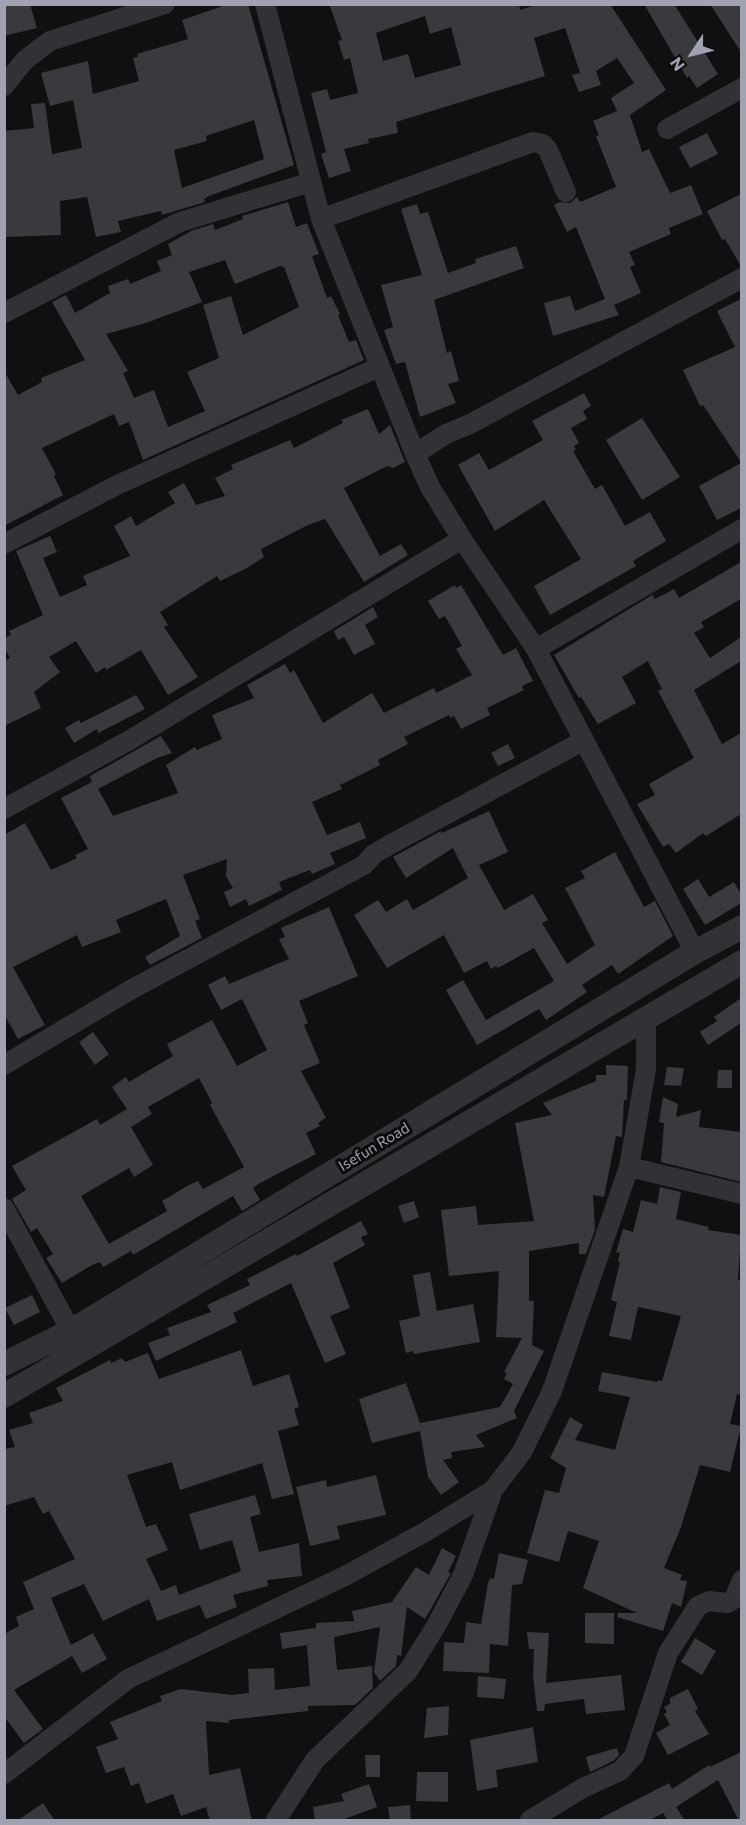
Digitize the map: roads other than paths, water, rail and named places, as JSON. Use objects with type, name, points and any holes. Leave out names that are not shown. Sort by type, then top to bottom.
[{"type":"street","points":[[4,86],[25,60],[50,41],[165,4]]},
{"type":"street","points":[[266,4],[321,219],[415,454],[430,487],[462,539],[536,649],[695,952]]},
{"type":"street","points":[[667,129],[741,88]]},
{"type":"street","points":[[321,219],[533,142],[543,144],[548,150],[566,192]]},
{"type":"street","points":[[4,313],[180,222],[311,182]]},
{"type":"street","points":[[415,454],[446,434],[470,424],[741,278]]},
{"type":"street","points":[[4,544],[117,485],[379,368]]},
{"type":"street","points":[[536,649],[741,529]]},
{"type":"street","points":[[4,808],[128,741],[462,539]]},
{"type":"street","points":[[4,1065],[132,989],[364,865],[374,854],[391,844],[583,741]]},
{"type":"street","name":"Isefun Road","points":[[4,1364],[70,1330],[695,952],[741,927]]},
{"type":"street","name":"Isefun Road","points":[[4,1396],[741,962]]},
{"type":"street","points":[[276,1821],[315,1760],[408,1671],[436,1626],[463,1575],[493,1490],[522,1452],[552,1391],[628,1167],[646,1069],[646,1017]]},
{"type":"street","points":[[628,1167],[741,1194]]},
{"type":"street","points":[[4,1208],[70,1330]]},
{"type":"street","points":[[4,1774],[128,1679],[345,1576],[425,1532],[493,1490]]},
{"type":"street","points":[[530,1821],[583,1788],[620,1772],[634,1756],[668,1653],[698,1606],[714,1601],[728,1603],[734,1599],[741,1580]]}]
